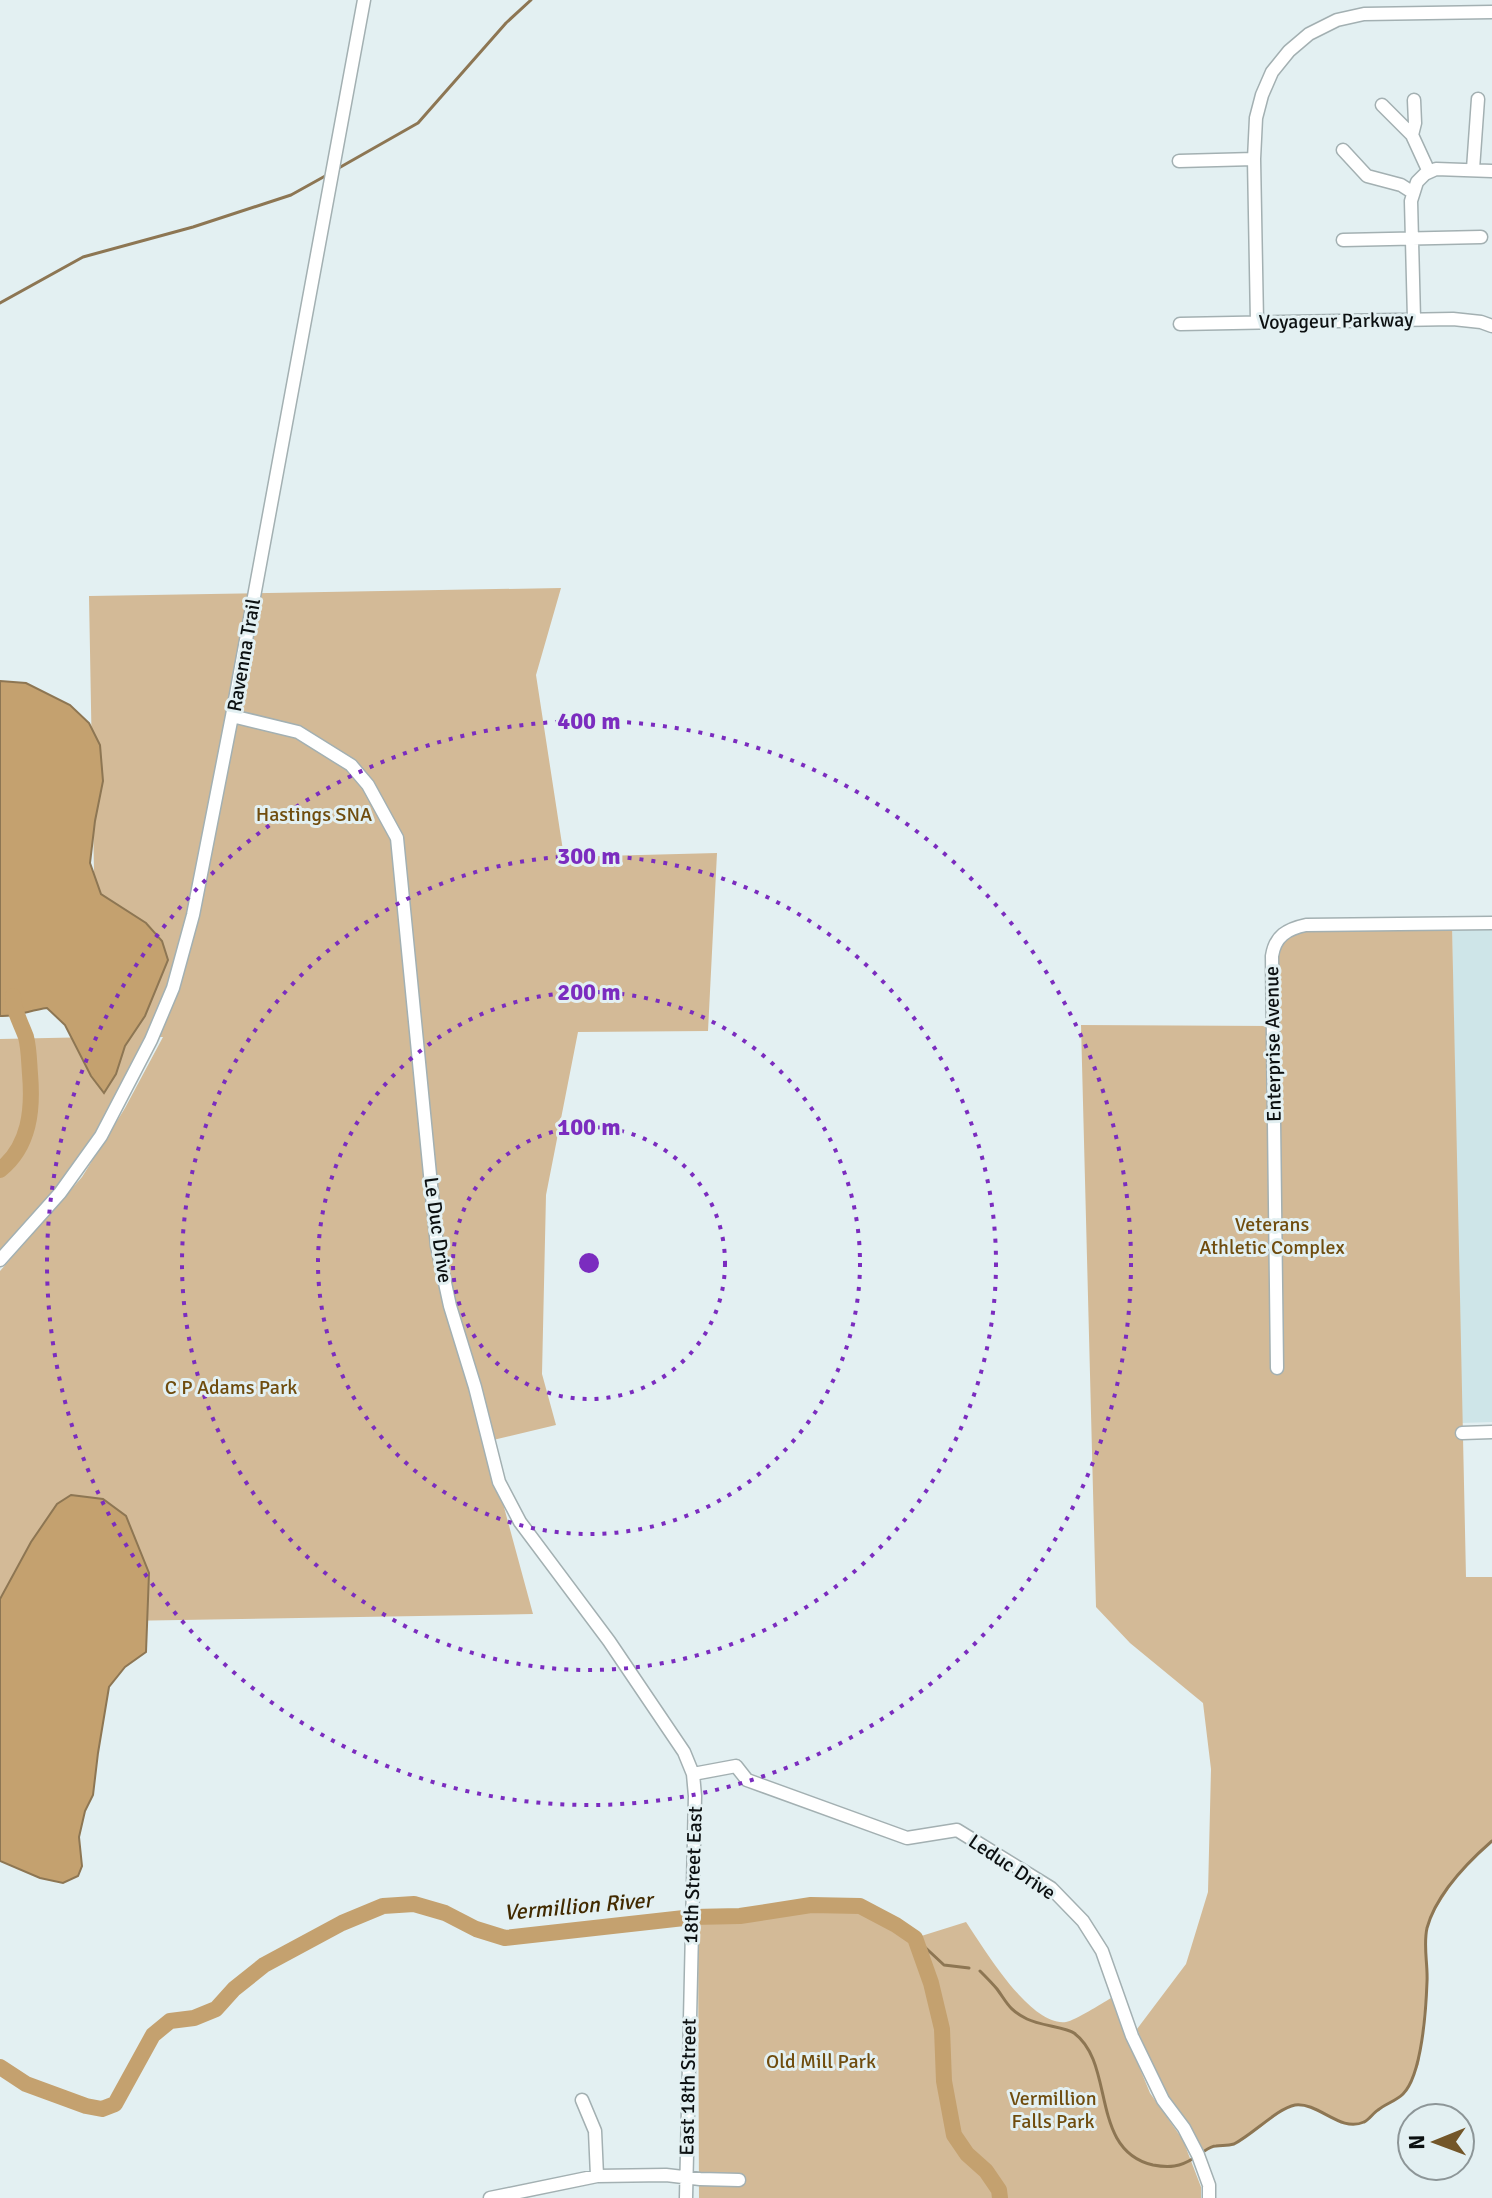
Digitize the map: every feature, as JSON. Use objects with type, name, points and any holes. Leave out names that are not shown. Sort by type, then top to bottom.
[{"type":"street","name":"Ravenna Trail","points":[[0,1260],[60,1193],[101,1136],[151,1040],[173,988],[193,915],[232,716],[364,0]]},
{"type":"street","points":[[1257,322],[1256,118],[1272,72],[1289,51],[1309,34],[1337,20],[1364,14],[1492,12]]},
{"type":"street","points":[[1473,169],[1478,99]]},
{"type":"street","points":[[1412,135],[1414,100]]},
{"type":"street","points":[[1382,105],[1412,135],[1429,172]]},
{"type":"street","points":[[1343,150],[1367,176],[1401,185],[1412,192]]},
{"type":"street","points":[[1179,161],[1254,159]]},
{"type":"street","points":[[1414,319],[1412,192],[1417,182],[1436,169],[1492,171]]},
{"type":"street","points":[[1343,240],[1481,237]]},
{"type":"street","name":"Voyageur Parkway","points":[[1180,324],[1453,319],[1492,326]]},
{"type":"street","name":"Le Duc Drive","points":[[232,716],[298,732],[351,765],[368,785],[397,838],[437,1246],[450,1306],[499,1482],[520,1522],[641,1687],[684,1752],[693,1774]]},
{"type":"street","name":"Enterprise Avenue","points":[[1277,1368],[1274,945],[1291,928],[1306,925],[1492,923]]},
{"type":"street","points":[[1462,1433],[1492,1432]]},
{"type":"street","name":"Leduc Drive","points":[[693,1774],[736,1766],[747,1780],[907,1838],[957,1830],[1051,1888],[1083,1921],[1102,1951],[1132,2036],[1163,2100],[1184,2128],[1198,2155],[1209,2185],[1209,2198]]},
{"type":"street","name":"18th Street East","points":[[690,1975],[693,1774]]},
{"type":"street","name":"East 18th Street","points":[[686,2198],[690,1975]]},
{"type":"street","points":[[582,2100],[595,2131],[597,2176]]},
{"type":"street","points":[[490,2198],[597,2176],[666,2175],[739,2180]]},
{"type":"shaded area","points":[[0,681],[26,683],[70,705],[89,723],[100,745],[103,781],[90,863],[101,894],[146,923],[162,941],[168,960],[145,1016],[125,1046],[116,1074],[104,1093],[91,1076],[65,1025],[47,1008],[0,1016]]},
{"type":"shaded area","points":[[1492,923],[1492,1422],[1461,1423],[1452,924]]},
{"type":"shaded area","points":[[71,1495],[103,1499],[126,1516],[149,1573],[146,1652],[125,1667],[109,1687],[93,1795],[85,1811],[79,1837],[82,1866],[78,1876],[63,1883],[40,1878],[0,1861],[0,1599],[31,1542],[57,1504]]},
{"type":"green space","points":[[561,588],[536,675],[564,857],[717,853],[708,1031],[578,1032],[546,1195],[542,1374],[556,1425],[493,1440],[428,1208],[533,1614],[0,1623],[0,1271],[82,1177],[125,1108],[163,1037],[152,1037],[107,1119],[62,1184],[0,1253],[0,1039],[97,1037],[89,596]]},
{"type":"green space","name":"Veterans Athletic Complex","points":[[1452,924],[1466,1577],[1492,1577],[1492,1841],[1461,1870],[1428,1924],[1425,1939],[1427,1980],[1419,2064],[1405,2093],[1364,2122],[1354,2124],[1343,2123],[1316,2108],[1300,2105],[1288,2107],[1230,2146],[1213,2146],[1204,2151],[1165,2095],[1137,2029],[1186,1964],[1208,1892],[1211,1769],[1203,1703],[1130,1643],[1096,1607],[1081,1025],[1273,1026],[1272,956],[1291,928]]},
{"type":"green space","name":"Old Mill Park","points":[[811,1905],[860,1906],[915,1938],[966,1922],[1009,1984],[1038,2012],[1052,2020],[1070,2021],[1111,1998],[1150,2093],[1183,2140],[1201,2187],[1201,2198],[699,2198],[698,1916],[740,1916]]},
{"type":"waterway","points":[[337,169],[418,123],[506,23],[531,0]]},
{"type":"waterway","points":[[0,303],[83,257],[193,227],[291,195],[327,175]]},
{"type":"waterway","name":"Vermillion River","points":[[0,1170],[18,1150],[27,1126],[31,1100],[27,1041],[13,996]]},
{"type":"waterway","points":[[1200,2154],[1212,2147],[1234,2144],[1288,2107],[1304,2105],[1346,2124],[1355,2124],[1366,2121],[1403,2094],[1415,2072],[1422,2041],[1427,1975],[1425,1942],[1431,1916],[1463,1869],[1492,1841]]},
{"type":"waterway","name":"Vermillion River","points":[[0,2067],[26,2084],[86,2106],[102,2109],[115,2104],[153,2035],[170,2021],[194,2018],[216,2009],[234,1989],[264,1965],[342,1923],[383,1906],[414,1904],[445,1913],[476,1929],[505,1938],[693,1917],[740,1916],[811,1905],[860,1906],[915,1938],[931,1983],[942,2029],[944,2081],[954,2135],[967,2154],[986,2171],[999,2190],[1000,2198]]},
{"type":"waterway","points":[[915,1938],[944,1965],[969,1968]]},
{"type":"waterway","points":[[980,1971],[1016,2013],[1032,2021],[1070,2031],[1087,2047],[1111,2125],[1120,2142],[1133,2156],[1153,2165],[1164,2166],[1179,2165],[1194,2158]]},
{"type":"park label","name":"Hastings SNA","points":[[314,814]]},
{"type":"park label","name":"C P Adams Park","points":[[231,1387]]},
{"type":"park label","name":"Vermillion Falls Park","points":[[1053,2110]]}]
